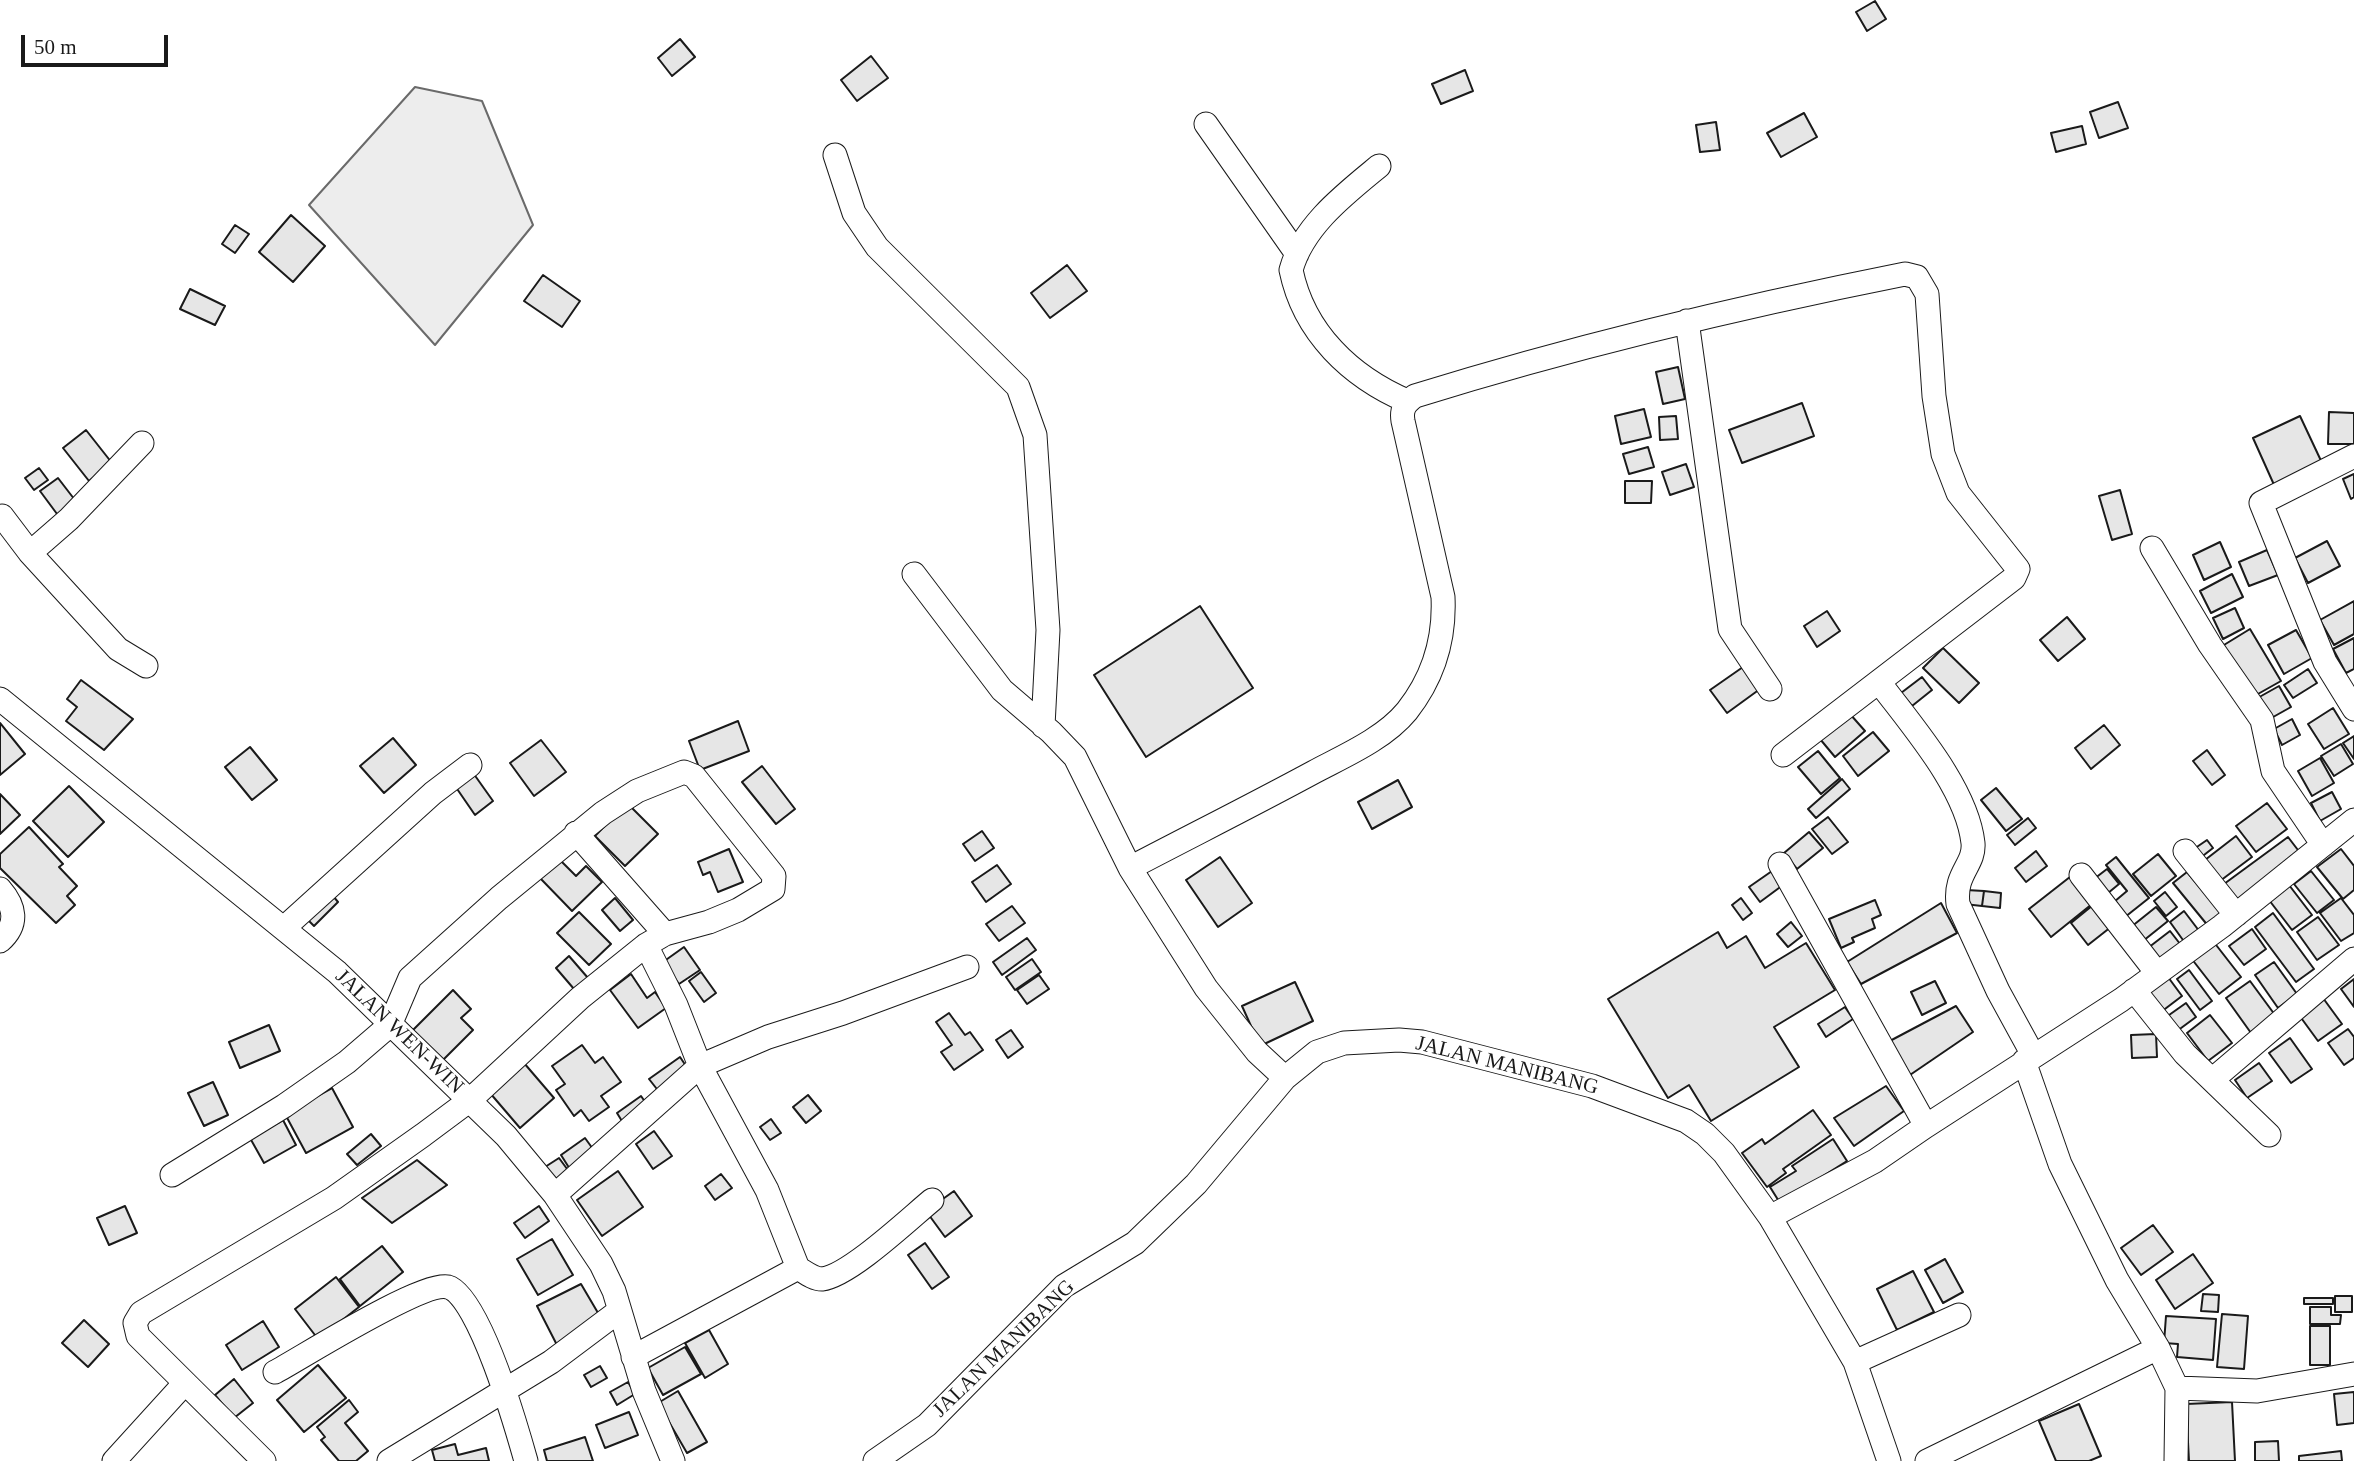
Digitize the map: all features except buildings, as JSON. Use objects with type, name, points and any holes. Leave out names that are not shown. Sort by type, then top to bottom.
[{"type":"street","points":[[1206,124],[1297,254]]},
{"type":"street","points":[[835,155],[855,213],[877,247],[1018,387],[1028,409],[1035,435],[1048,629],[1043,726]]},
{"type":"street","points":[[1379,166],[1339,199],[1306,237],[1291,270],[1293,282],[1321,336],[1337,357],[1357,374],[1407,401]]},
{"type":"street","points":[[1130,868],[1365,745],[1405,713],[1423,686],[1437,656],[1444,626],[1443,597],[1401,411],[1407,401],[1415,396],[1547,355],[1905,274],[1917,277],[1927,294],[1934,396],[1943,454],[1958,493],[2018,569],[2014,578],[1783,755]]},
{"type":"street","points":[[1688,321],[1730,629],[1770,689]]},
{"type":"street","points":[[30,553],[69,519],[142,443]]},
{"type":"street","points":[[2354,456],[2261,503],[2325,662],[2354,709]]},
{"type":"street","points":[[1,516],[30,553],[118,649],[146,666]]},
{"type":"street","points":[[2152,548],[2210,645],[2262,720],[2273,771],[2323,845]]},
{"type":"street","points":[[914,574],[1002,690],[1075,757],[1130,868],[1206,988],[1257,1052],[1285,1078]]},
{"type":"street","points":[[1879,682],[1921,738],[1964,810],[1973,847],[1956,888],[1958,904],[2028,1058],[2060,1164],[2117,1280],[2158,1348],[2177,1388],[2176,1461]]},
{"type":"street","name":"JALAN WEN-WIN","points":[[0,699],[338,972],[506,1136],[555,1195],[601,1264],[673,1461]]},
{"type":"street","points":[[285,927],[433,793],[470,765]]},
{"type":"street","points":[[172,1175],[284,1106],[347,1062],[390,1025],[410,978],[576,833],[636,791],[677,773],[684,772],[694,776],[770,870],[775,883],[773,889],[747,905],[709,922],[655,940],[580,998],[470,1100],[334,1198],[141,1313],[135,1324],[138,1336],[264,1461]]},
{"type":"street","points":[[1770,1217],[1875,1161],[2134,990],[2236,915],[2354,820]]},
{"type":"street","points":[[576,833],[655,940],[700,1066],[745,1145],[798,1268],[814,1278],[833,1275],[870,1251],[932,1200]]},
{"type":"street","points":[[2185,850],[2236,915]]},
{"type":"street","points":[[1780,864],[1926,1126]]},
{"type":"street","points":[[2081,875],[2157,973]]},
{"type":"street","points":[[0,889],[13,912],[13,925],[0,941]]},
{"type":"street","points":[[2211,1080],[2354,959]]},
{"type":"street","points":[[555,1195],[700,1066],[768,1037],[843,1013],[967,967]]},
{"type":"street","points":[[2134,990],[2185,1054],[2269,1135]]},
{"type":"street","name":"JALAN MANIBANG","points":[[875,1461],[927,1425],[1064,1286],[1135,1243],[1196,1184],[1285,1078],[1317,1052],[1344,1043],[1399,1040],[1422,1042],[1592,1086],[1686,1121],[1705,1135],[1724,1153],[1770,1217],[1854,1362],[1864,1383],[1889,1461]]},
{"type":"street","points":[[633,1357],[798,1268]]},
{"type":"street","points":[[275,1372],[396,1305],[434,1288],[448,1287],[461,1295],[481,1331],[505,1392],[526,1461]]},
{"type":"street","points":[[388,1461],[551,1363],[619,1311]]},
{"type":"street","points":[[1854,1362],[1959,1315]]},
{"type":"street","points":[[1927,1461],[2158,1348]]},
{"type":"street","points":[[2177,1388],[2257,1391],[2354,1374]]},
{"type":"street","points":[[114,1461],[184,1384]]},
{"type":"shaded area","points":[[415,87],[482,101],[533,225],[435,345],[309,205]]}]
